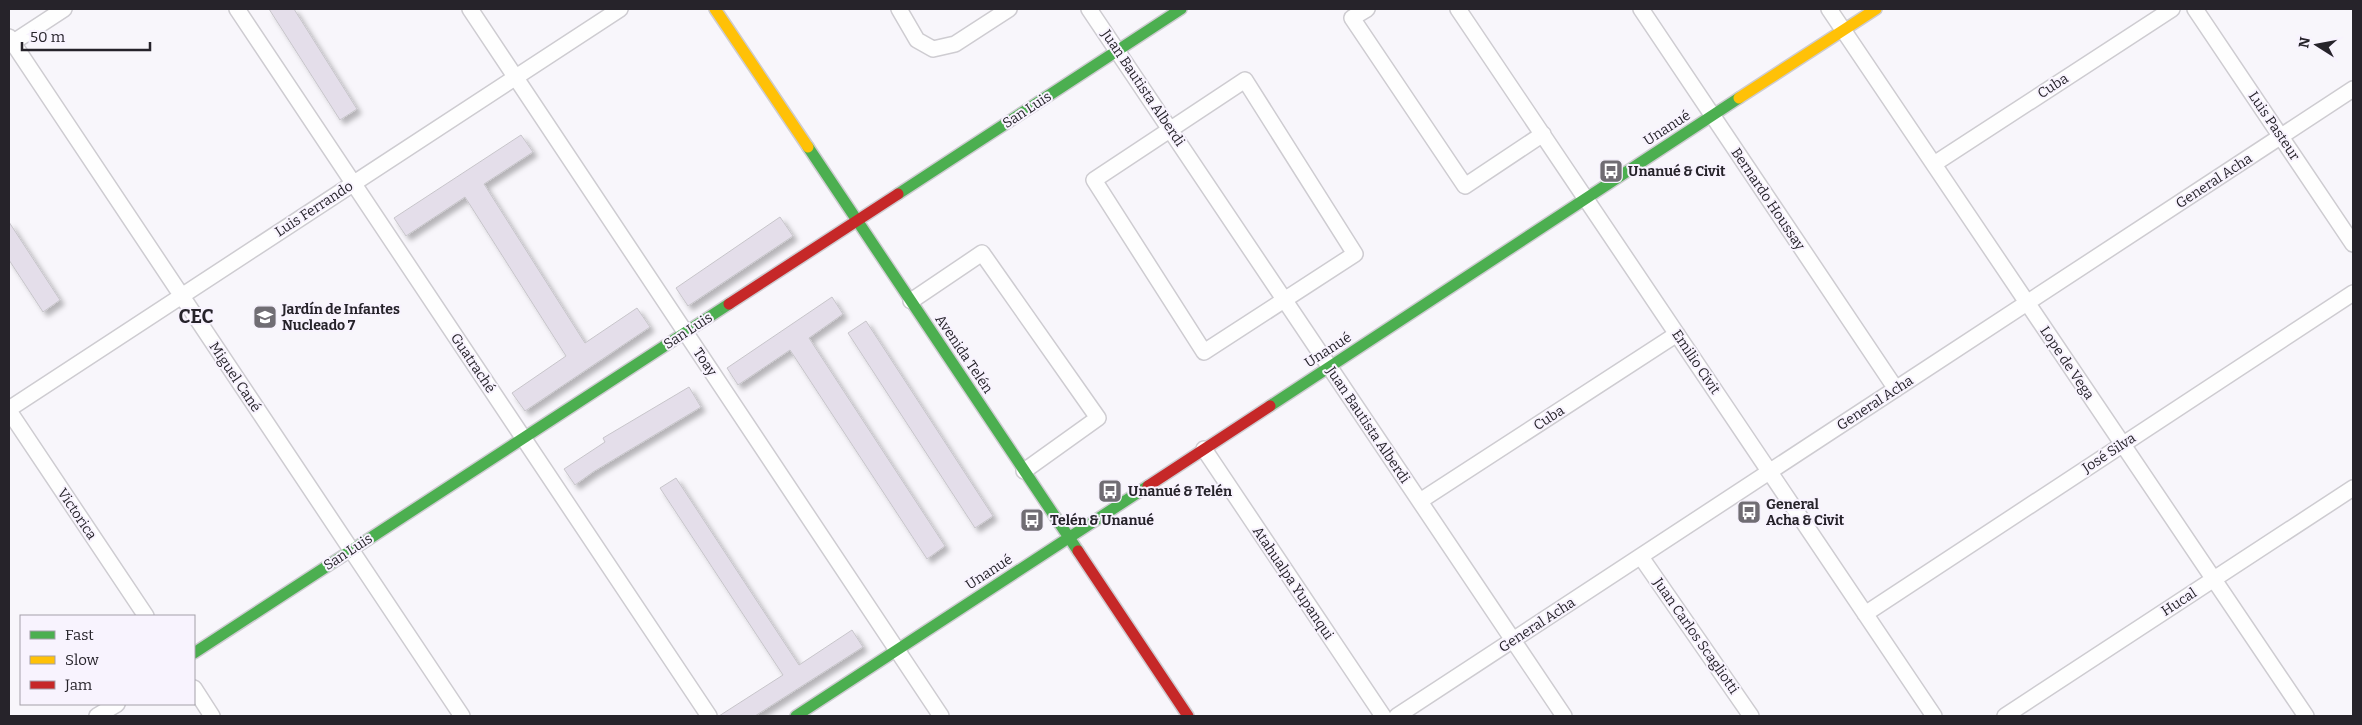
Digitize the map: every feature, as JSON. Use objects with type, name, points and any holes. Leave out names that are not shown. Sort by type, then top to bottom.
[{"type":"street","points":[[10,42],[64,9]]},
{"type":"street","name":"Guatraché","points":[[237,9],[709,716]]},
{"type":"street","name":"Toay","points":[[470,9],[941,716]]},
{"type":"street","name":"Luis Ferrando","points":[[9,410],[620,9]]},
{"type":"street","name":"Avenida Telén","points":[[715,9],[1188,716]]},
{"type":"street","points":[[899,9],[917,40],[933,49],[954,44],[1009,9]]},
{"type":"street","name":"Juan Bautista Alberdi","points":[[1089,9],[1564,716]]},
{"type":"street","name":"San Luis","points":[[195,652],[1181,9]]},
{"type":"street","points":[[1367,9],[1352,18],[1465,186],[1543,134]]},
{"type":"street","name":"Emilio Civit","points":[[1458,9],[1934,716]]},
{"type":"street","name":"Bernardo Houssay","points":[[1641,9],[1896,389]]},
{"type":"street","name":"Lope de Vega","points":[[1829,9],[2306,716]]},
{"type":"street","name":"Unanué","points":[[796,716],[1876,9]]},
{"type":"street","name":"Cuba","points":[[1934,164],[2172,9]]},
{"type":"street","name":"Luis Pasteur","points":[[2195,9],[2353,244]]},
{"type":"street","name":"Miguel Cané","points":[[10,42],[462,716]]},
{"type":"street","points":[[1245,80],[1355,254],[1204,352],[1094,180],[1170,129],[1245,80]]},
{"type":"street","name":"General Acha","points":[[1398,716],[2353,89]]},
{"type":"street","points":[[911,302],[982,253],[1098,418],[1024,471]]},
{"type":"street","name":"José Silva","points":[[1865,614],[2353,293]]},
{"type":"street","name":"Cuba","points":[[1420,501],[1677,334]]},
{"type":"street","name":"Victorica","points":[[9,410],[145,615]]},
{"type":"street","name":"Atahualpa Yupanqui","points":[[1204,449],[1383,716]]},
{"type":"street","name":"Hucal","points":[[2005,716],[2353,488]]},
{"type":"street","name":"Juan Carlos Scagliotti","points":[[1641,556],[1751,716]]},
{"type":"street","points":[[195,690],[212,716]]},
{"type":"street","points":[[97,716],[114,705]]},
{"type":"building","points":[[269,9],[294,9],[357,109],[340,120]]},
{"type":"building","points":[[521,135],[533,152],[484,184],[585,343],[637,308],[650,327],[525,411],[512,393],[566,356],[465,197],[406,236],[394,218]]},
{"type":"building","points":[[780,217],[793,236],[688,306],[676,288]]},
{"type":"building","points":[[9,222],[60,300],[43,312],[9,260]]},
{"type":"building","points":[[832,297],[843,314],[809,338],[945,546],[927,559],[790,350],[738,385],[727,368]]},
{"type":"building","points":[[866,321],[993,516],[975,528],[848,333]]},
{"type":"building","points":[[689,387],[701,407],[593,472],[575,485],[564,469],[605,442],[603,438]]},
{"type":"building","points":[[676,478],[799,665],[852,630],[863,647],[755,716],[719,716],[783,675],[660,488]]},
{"type":"traffic: fast","points":[[898,194],[1181,9]]},
{"type":"traffic: fast","points":[[1270,406],[1739,98]]},
{"type":"traffic: fast","points":[[808,147],[1078,551]]},
{"type":"traffic: fast","points":[[195,652],[729,304]]},
{"type":"traffic: fast","points":[[796,716],[1148,486]]},
{"type":"traffic: slow","points":[[715,9],[808,147]]},
{"type":"traffic: slow","points":[[1739,98],[1876,9]]},
{"type":"traffic: jam","points":[[729,304],[898,194]]},
{"type":"traffic: jam","points":[[1148,486],[1270,406]]},
{"type":"traffic: jam","points":[[1078,551],[1188,716]]},
{"type":"place","name":"Unanué & Civit","points":[[1611,171]]},
{"type":"place","name":"Jardín de Infantes Nucleado 7","points":[[265,317]]},
{"type":"place","name":"Unanué & Telén","points":[[1110,491]]},
{"type":"place","name":"General Acha & Civit","points":[[1749,512]]},
{"type":"place","name":"Telén & Unanué","points":[[1032,520]]},
{"type":"district","name":"CEC","points":[[196,316]]}]
